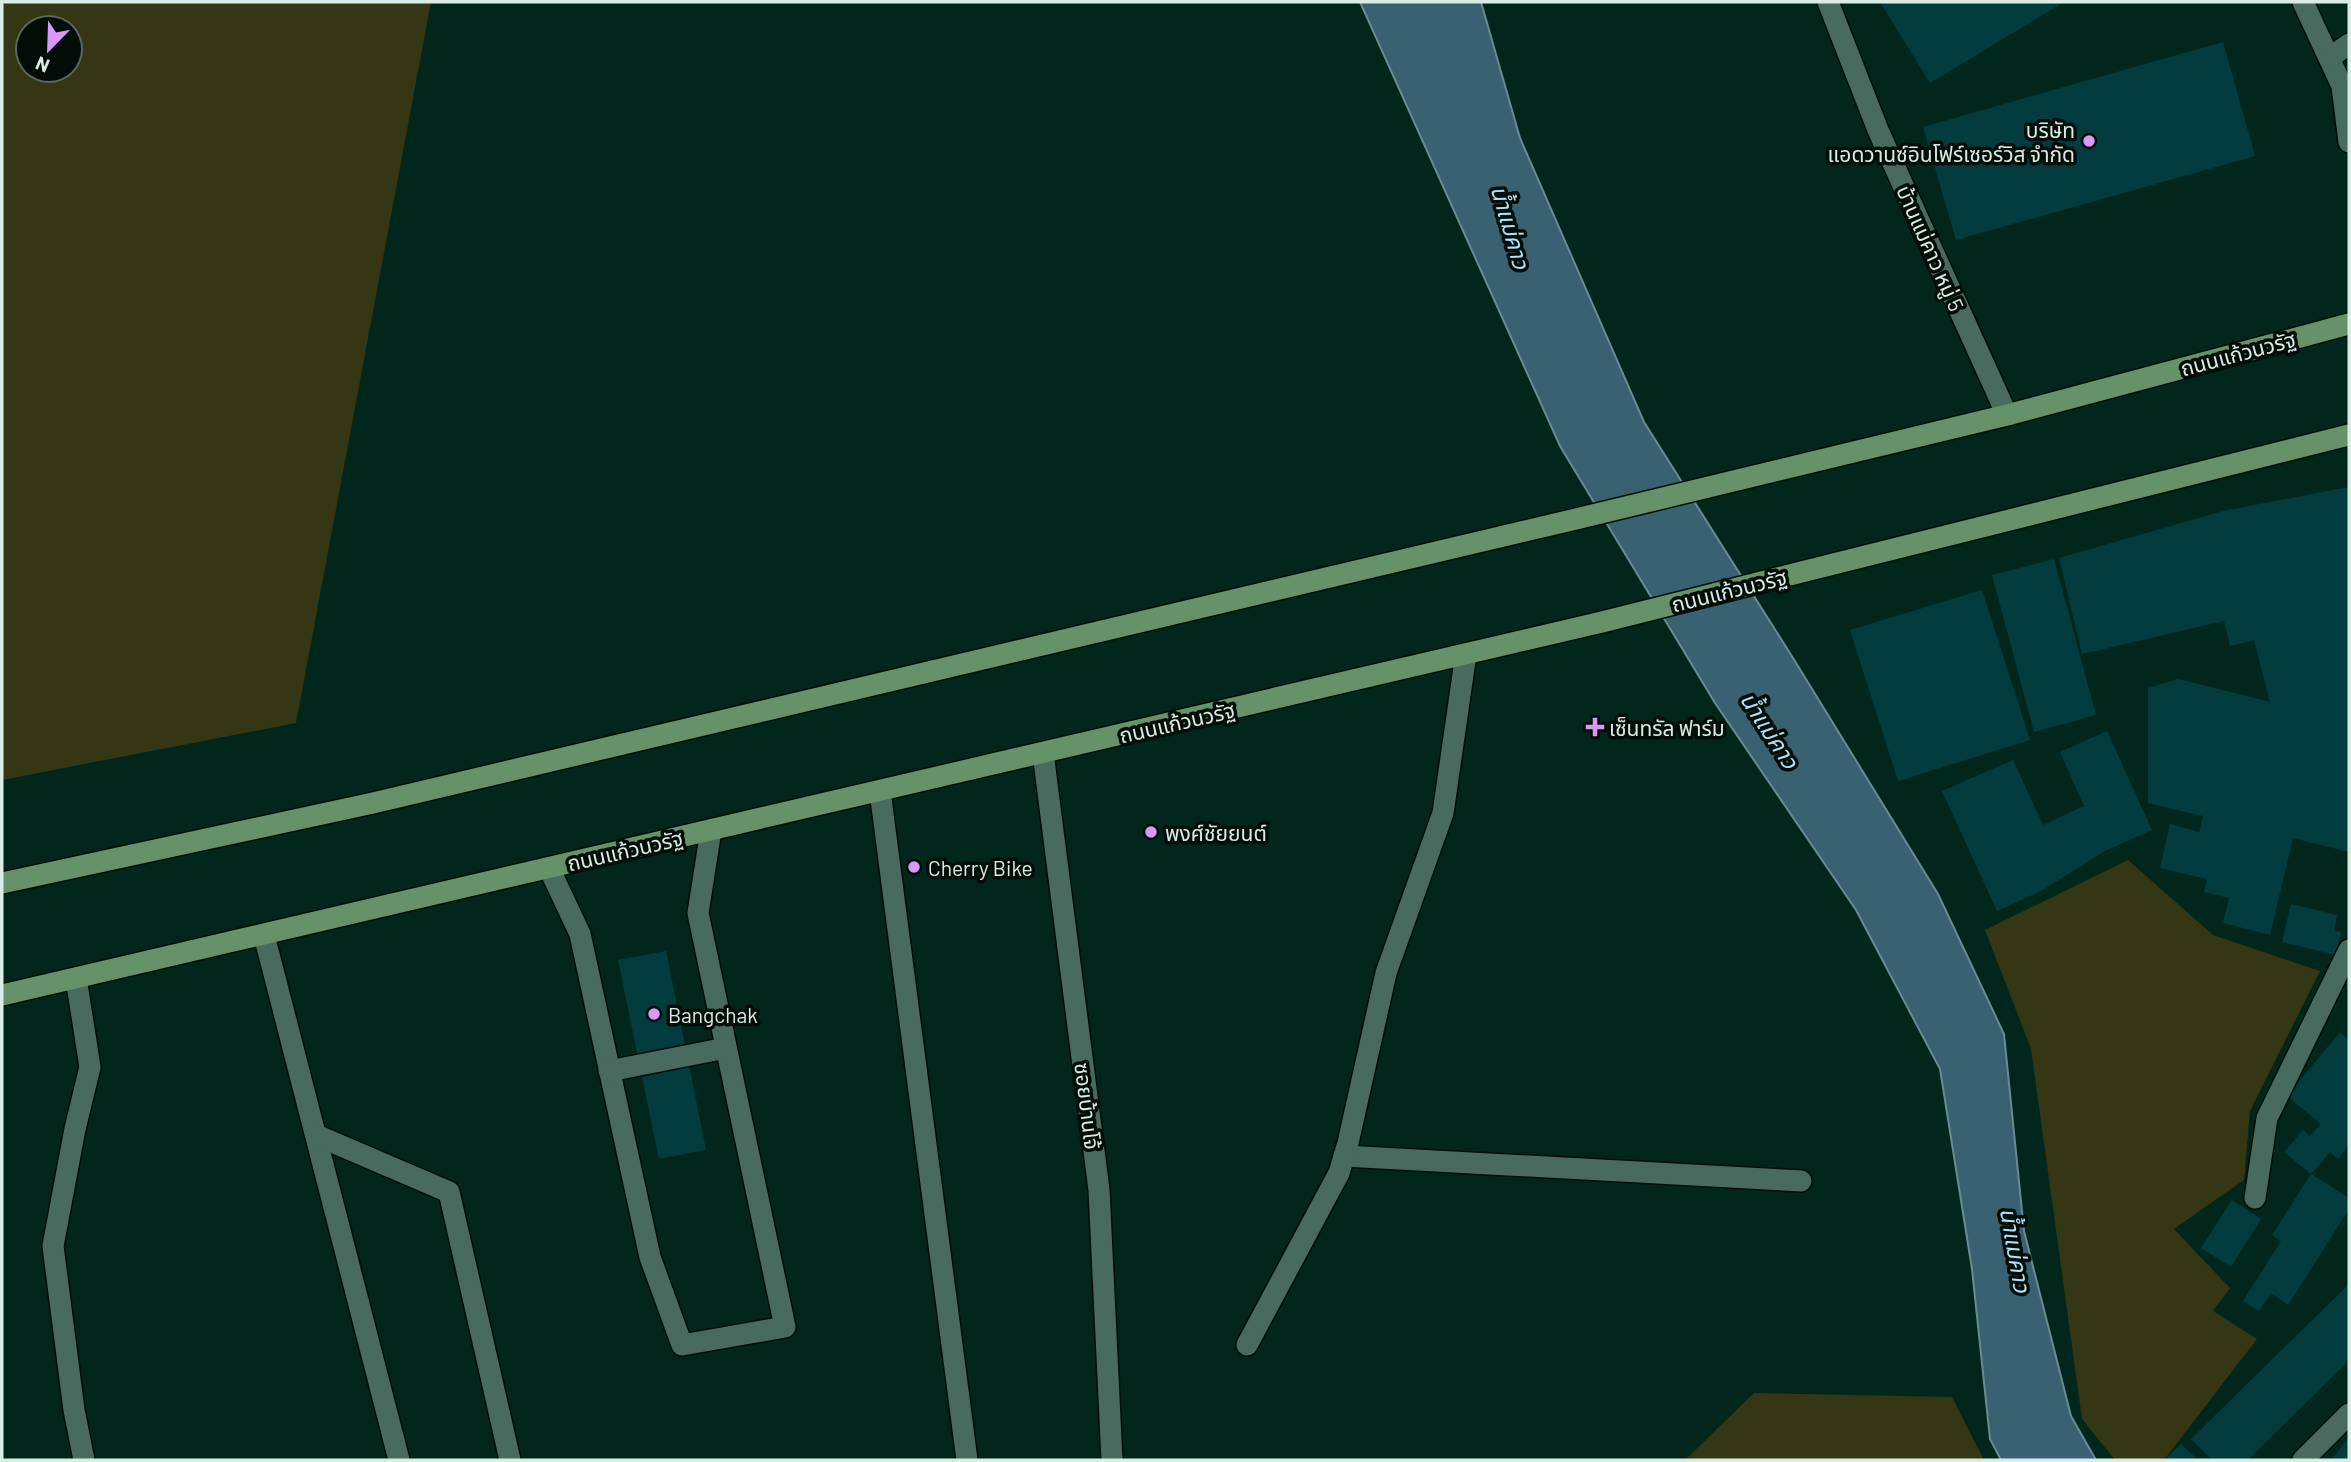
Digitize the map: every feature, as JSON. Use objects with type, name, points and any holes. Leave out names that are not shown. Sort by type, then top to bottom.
[{"type":"main road","name":"ถนนแก้วนวรัฐ","points":[[2,883],[373,803],[1576,519],[2007,415],[2349,324]]},
{"type":"main road","name":"ถนนแก้วนวรัฐ","points":[[4,997],[1602,622],[2349,435]]},
{"type":"street","name":"บ้านแม่คาว หมู่ 5","points":[[1828,2],[1878,130],[2007,415]]},
{"type":"street","points":[[2303,2],[2342,86],[2349,142]]},
{"type":"street","points":[[2329,58],[2349,44]]},
{"type":"street","points":[[1247,1345],[1339,1173],[1386,974],[1443,813],[1466,654]]},
{"type":"street","name":"ซอยบ้านโจ้","points":[[1043,753],[1099,1190],[1112,1460]]},
{"type":"street","points":[[880,791],[967,1460]]},
{"type":"street","points":[[549,868],[580,934],[650,1257],[682,1345],[785,1327],[698,913],[711,831]]},
{"type":"street","points":[[264,935],[398,1460]]},
{"type":"street","points":[[2255,1198],[2267,1118],[2349,950]]},
{"type":"street","points":[[76,978],[90,1067],[75,1129],[53,1246],[74,1410],[84,1460]]},
{"type":"street","points":[[609,1071],[726,1048]]},
{"type":"street","points":[[316,1135],[449,1192],[510,1460]]},
{"type":"street","points":[[1344,1156],[1801,1181]]},
{"type":"street","points":[[2303,1460],[2349,1414]]},
{"type":"shaded area","points":[[2,2],[431,2],[296,723],[2,780]]},
{"type":"shaded area","points":[[2128,860],[2213,935],[2320,971],[2250,1111],[2244,1180],[2174,1229],[2230,1288],[2213,1311],[2257,1339],[2164,1460],[2115,1460],[2082,1419],[2031,1049],[1985,930]]},
{"type":"shaded area","points":[[1754,1393],[1952,1397],[1984,1460],[1685,1460]]},
{"type":"water","name":"น้ำแม่คาว","points":[[1360,2],[1481,2],[1520,138],[1644,422],[1938,894],[2004,1034],[2024,1231],[2071,1416],[2096,1460],[2001,1460],[1990,1439],[1972,1269],[1940,1069],[1856,910],[1715,703],[1560,446]]},
{"type":"building","points":[[1880,2],[2064,2],[1930,83]]},
{"type":"building","name":"บริษัท แอดวานซ์อินโฟร์เซอร์วิส จำกัด","points":[[2223,42],[2255,156],[1956,240],[1923,127]]},
{"type":"building","points":[[2349,487],[2349,852],[2293,838],[2270,935],[2223,923],[2229,898],[2204,892],[2207,879],[2160,868],[2170,824],[2199,832],[2203,816],[2148,803],[2148,688],[2178,679],[2270,702],[2254,640],[2230,646],[2224,621],[2082,654],[2059,558],[2223,511]]},
{"type":"building","points":[[2054,559],[2096,715],[2034,732],[1992,575]]},
{"type":"building","points":[[1982,590],[2030,740],[1898,781],[1850,630]]},
{"type":"building","points":[[2107,731],[2152,830],[2105,851],[2041,891],[1997,911],[1942,791],[2013,760],[2043,825],[2084,806],[2060,752]]},
{"type":"building","points":[[2291,904],[2337,915],[2334,931],[2341,932],[2336,955],[2282,942]]},
{"type":"building","name":"Bangchak","points":[[666,951],[706,1150],[659,1159],[618,960]]},
{"type":"building","points":[[2340,1032],[2349,1040],[2349,1144],[2338,1159],[2330,1152],[2311,1174],[2284,1152],[2303,1130],[2310,1136],[2321,1124],[2287,1096]]},
{"type":"building","points":[[2311,1174],[2349,1198],[2349,1209],[2288,1305],[2271,1293],[2259,1311],[2243,1301],[2281,1241],[2272,1235]]},
{"type":"building","points":[[2232,1200],[2261,1219],[2231,1267],[2201,1248]]},
{"type":"building","points":[[2349,1284],[2349,1360],[2248,1460],[2212,1460],[2191,1439]]},
{"type":"building","points":[[2349,1438],[2349,1460],[2331,1460]]},
{"type":"building","points":[[2181,1444],[2198,1460],[2165,1460]]},
{"type":"place","name":"บริษัท แอดวานซ์อินโฟร์เซอร์วิส จำกัด","points":[[2089,141]]},
{"type":"place","name":"เซ็นทรัล ฟาร์ม","points":[[1595,727]]},
{"type":"place","name":"พงศ์ชัยยนต์","points":[[1151,832]]},
{"type":"place","name":"Cherry Bike","points":[[914,867]]},
{"type":"place","name":"Bangchak","points":[[654,1014]]}]
